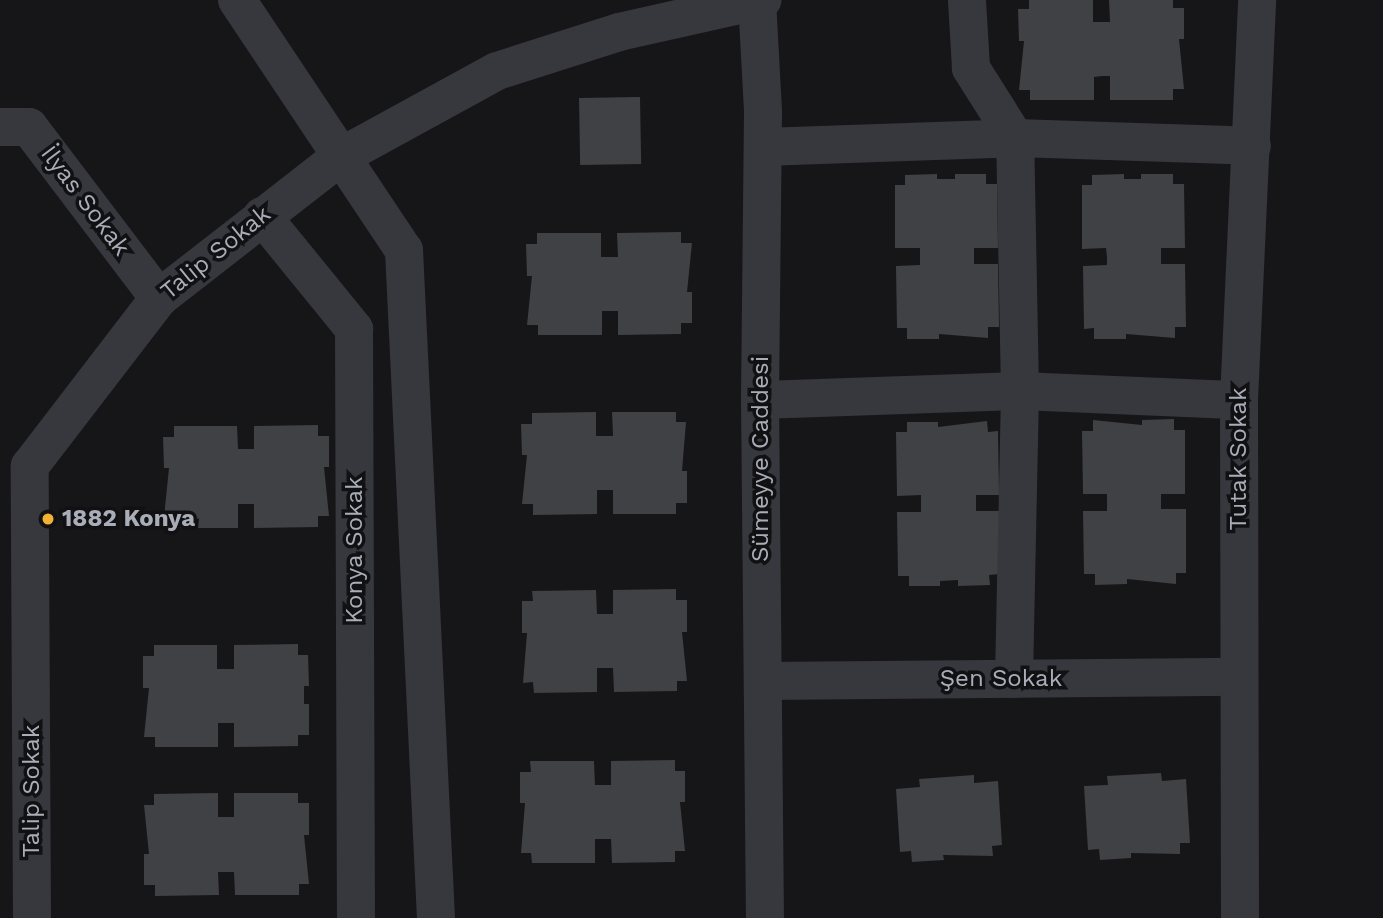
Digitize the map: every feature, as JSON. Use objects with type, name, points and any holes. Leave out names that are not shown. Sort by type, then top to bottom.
[{"type":"street","points":[[237,0],[404,250],[436,918]]},
{"type":"street","name":"Talip Sokak","points":[[32,918],[15,466],[159,298],[340,156],[497,71],[619,32],[758,0]]},
{"type":"street","name":"Sümeyye Caddesi","points":[[758,0],[763,147],[760,400],[765,918]]},
{"type":"street","points":[[967,0],[971,68],[1015,138],[1020,391],[1014,679]]},
{"type":"street","name":"Tutak Sokak","points":[[1240,918],[1239,400],[1257,0]]},
{"type":"street","name":"İlyas Sokak","points":[[0,127],[29,127],[159,298]]},
{"type":"street","points":[[763,147],[1015,138],[1252,146]]},
{"type":"street","name":"Konya Sokak","points":[[262,216],[354,329],[356,918]]},
{"type":"street","points":[[760,400],[1020,391],[1239,400]]},
{"type":"street","name":"Şen Sokak","points":[[763,681],[1239,677]]},
{"type":"building","points":[[1029,0],[1093,0],[1093,22],[1110,22],[1109,0],[1173,0],[1173,8],[1184,8],[1184,39],[1179,39],[1184,89],[1173,89],[1173,100],[1110,100],[1110,76],[1102,76],[1094,77],[1094,100],[1030,100],[1030,90],[1019,90],[1024,41],[1019,41],[1018,9],[1029,9]]},
{"type":"building","points":[[640,97],[641,164],[580,165],[579,98]]},
{"type":"building","points":[[937,174],[937,179],[955,179],[955,174],[986,174],[986,184],[997,184],[998,248],[974,248],[974,264],[998,264],[999,327],[988,327],[988,338],[939,334],[939,339],[907,339],[907,328],[897,328],[896,266],[920,265],[920,248],[895,248],[895,185],[905,185],[905,175]]},
{"type":"building","points":[[1124,174],[1124,179],[1141,179],[1141,174],[1173,174],[1173,184],[1184,184],[1185,248],[1161,248],[1161,264],[1185,264],[1186,327],[1175,327],[1175,338],[1126,334],[1126,339],[1094,339],[1094,328],[1084,329],[1083,266],[1107,265],[1107,257],[1106,248],[1082,249],[1082,185],[1092,185],[1092,175]]},
{"type":"building","points":[[681,232],[681,243],[692,243],[687,292],[692,292],[692,323],[681,323],[681,334],[618,335],[618,311],[602,311],[602,335],[538,335],[538,325],[527,325],[532,276],[527,276],[526,244],[537,244],[537,233],[601,233],[601,257],[618,257],[617,233]]},
{"type":"building","points":[[596,412],[596,436],[613,436],[612,412],[676,412],[676,422],[686,422],[682,471],[687,471],[687,503],[676,503],[676,514],[613,514],[613,490],[597,490],[597,514],[533,515],[533,504],[522,504],[527,455],[522,455],[521,424],[532,424],[532,413]]},
{"type":"building","points":[[1174,419],[1174,430],[1185,430],[1185,494],[1161,494],[1161,509],[1186,509],[1186,573],[1176,573],[1176,584],[1127,579],[1127,584],[1095,585],[1095,574],[1084,574],[1083,511],[1107,511],[1107,494],[1083,494],[1082,431],[1093,431],[1093,420],[1142,425],[1142,420]]},
{"type":"building","points":[[987,421],[988,432],[998,431],[999,495],[976,495],[976,511],[999,511],[1000,574],[989,575],[990,585],[958,586],[958,580],[940,581],[940,586],[909,586],[909,576],[898,576],[897,512],[921,512],[921,495],[897,496],[896,432],[907,432],[907,422],[938,422],[938,427]]},
{"type":"building","points":[[318,425],[318,436],[329,436],[329,467],[324,467],[329,516],[318,516],[318,527],[254,528],[254,504],[238,504],[238,528],[175,528],[175,517],[164,517],[169,468],[164,468],[163,437],[174,437],[174,426],[237,426],[238,449],[254,449],[254,426]]},
{"type":"building","points":[[676,589],[676,600],[687,600],[687,632],[682,632],[687,681],[677,681],[677,691],[614,692],[613,668],[597,668],[597,692],[534,693],[533,682],[523,683],[527,633],[522,633],[522,601],[533,601],[532,591],[596,590],[597,614],[613,614],[613,590]]},
{"type":"building","points":[[298,644],[298,655],[308,655],[309,686],[304,686],[304,704],[309,704],[309,735],[298,735],[298,746],[234,747],[234,723],[218,723],[218,747],[155,747],[155,737],[144,737],[149,688],[143,688],[143,656],[154,656],[154,645],[217,645],[217,669],[234,669],[234,645]]},
{"type":"building","points":[[675,760],[675,771],[685,771],[685,802],[680,802],[685,851],[675,851],[675,862],[612,863],[611,839],[595,839],[595,863],[532,863],[531,853],[521,853],[525,803],[520,803],[520,772],[531,772],[530,761],[594,761],[595,785],[611,785],[611,761]]},
{"type":"building","points":[[1161,773],[1162,781],[1186,779],[1190,843],[1180,843],[1180,854],[1131,853],[1131,858],[1100,860],[1099,849],[1088,850],[1084,786],[1108,785],[1107,776]]},
{"type":"building","points":[[974,775],[974,783],[998,781],[1002,845],[992,846],[993,856],[943,855],[944,860],[912,862],[911,851],[900,852],[896,789],[920,787],[919,779]]},
{"type":"building","points":[[218,793],[218,817],[234,817],[234,793],[298,793],[298,803],[309,803],[309,835],[304,835],[309,884],[299,884],[299,895],[235,895],[234,872],[218,872],[219,895],[155,896],[155,885],[144,885],[144,854],[149,854],[144,805],[154,805],[154,794]]},
{"type":"place","name":"1882 Konya","points":[[48,519]]}]
